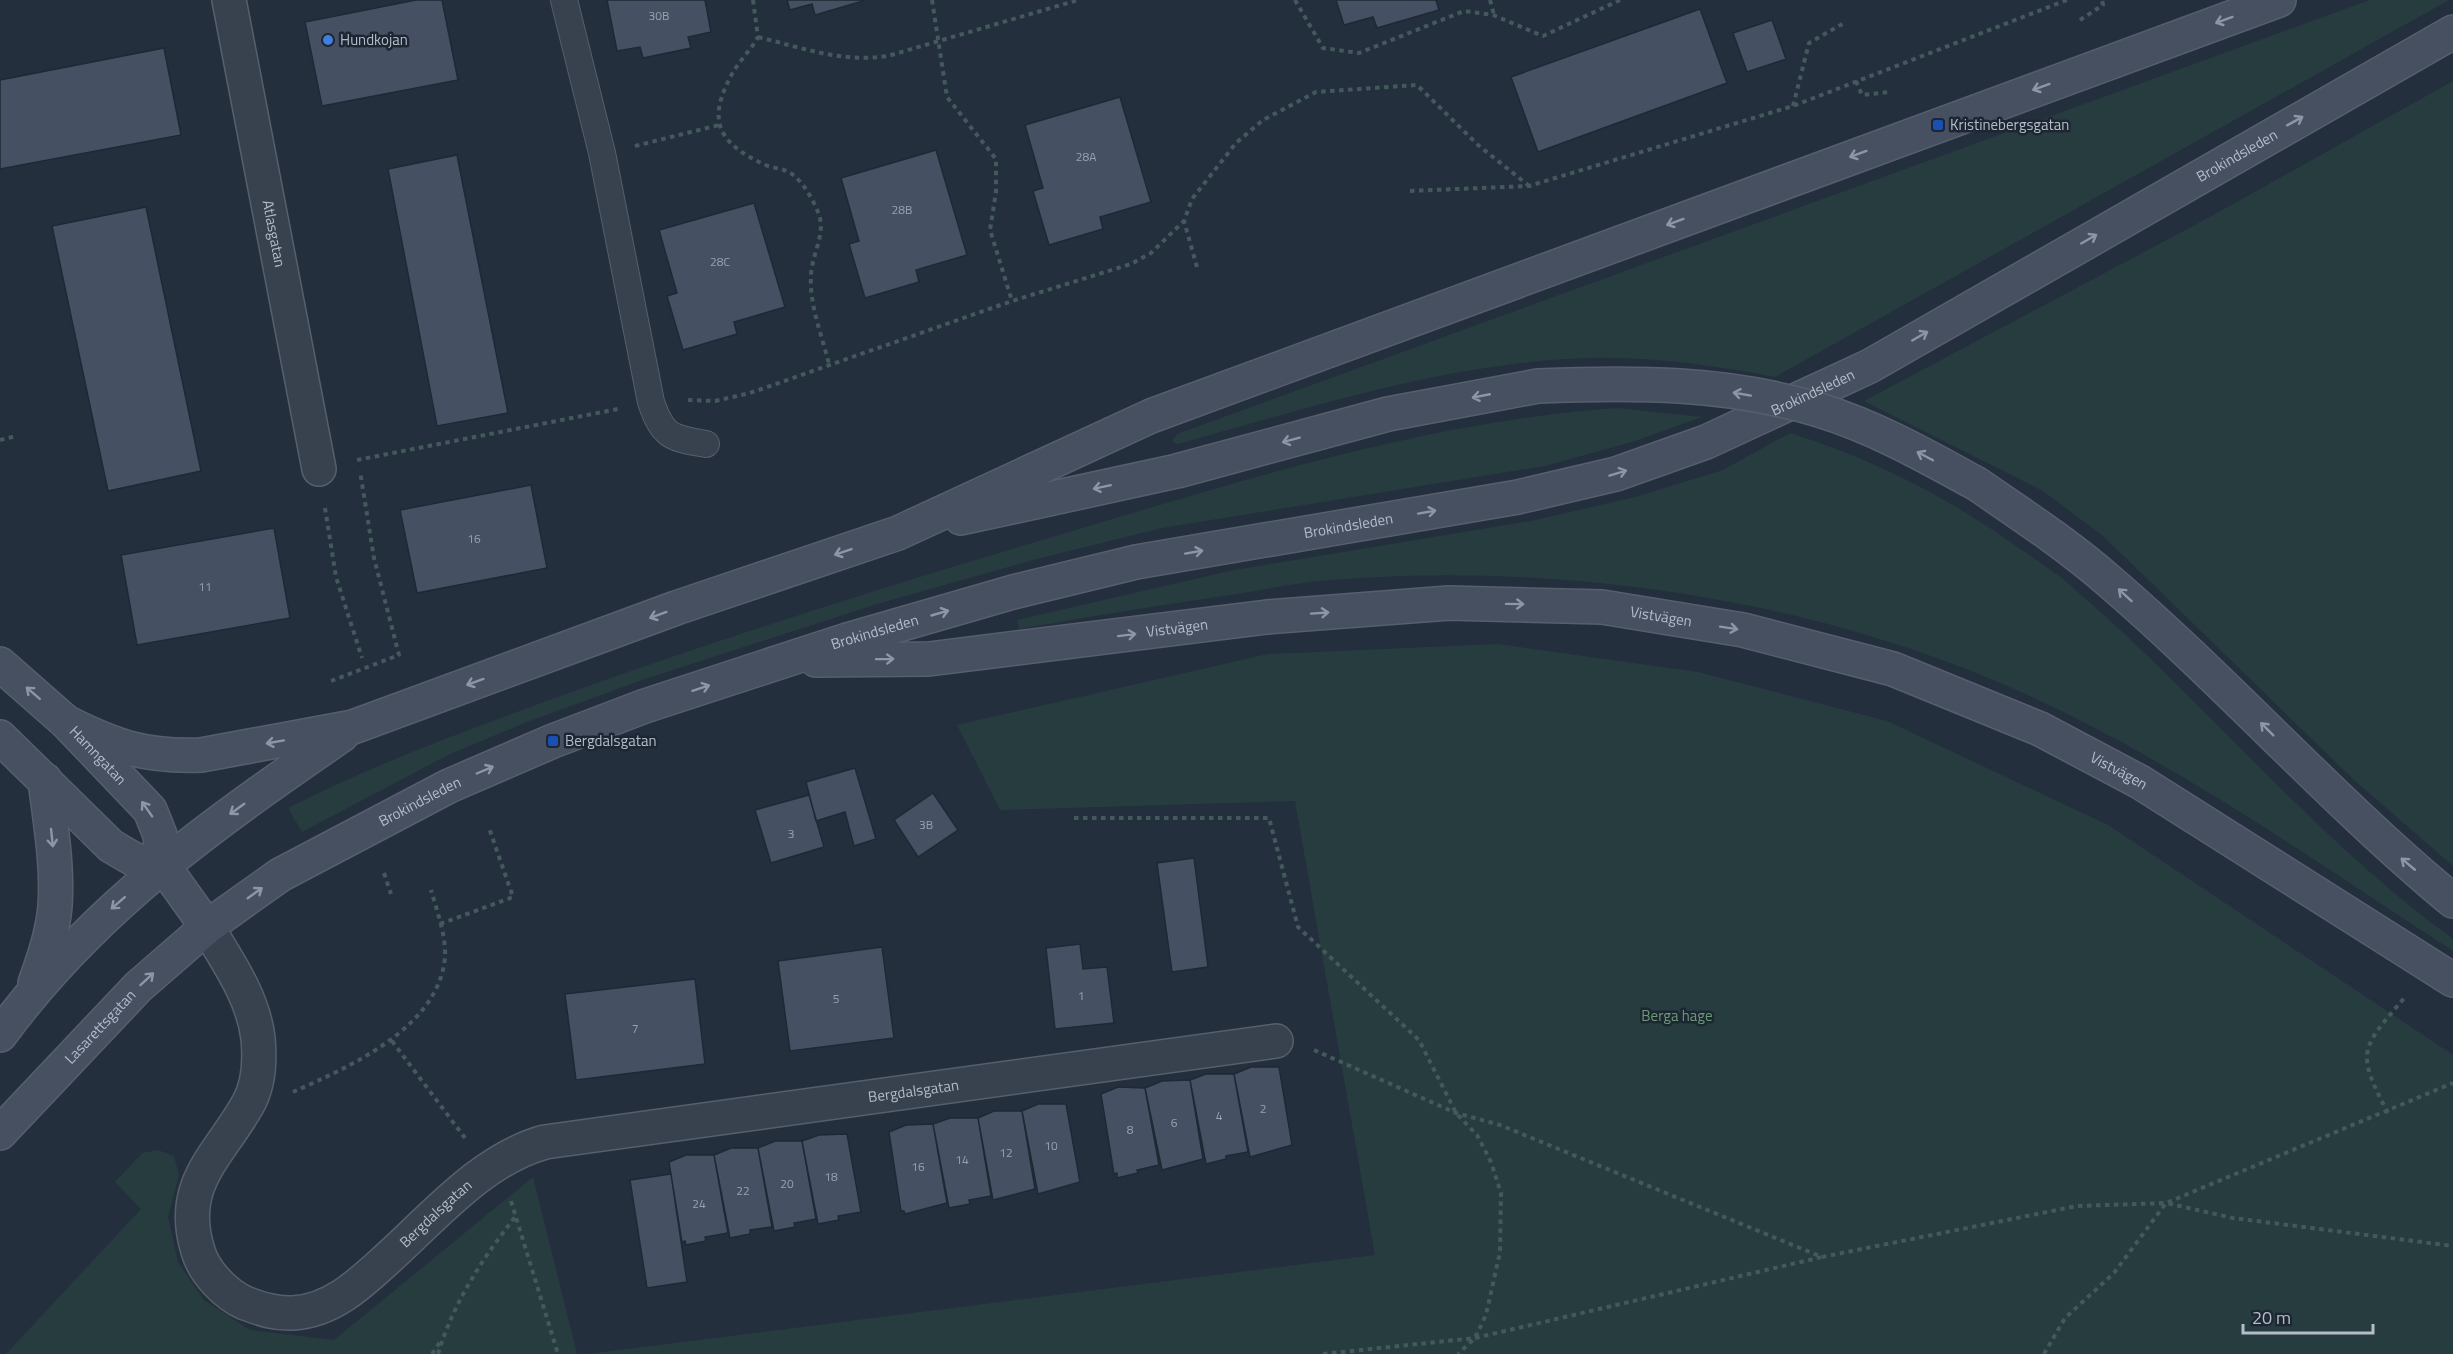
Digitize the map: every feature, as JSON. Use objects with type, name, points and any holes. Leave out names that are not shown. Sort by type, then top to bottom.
[{"type":"main road","points":[[898,533],[1151,416],[2279,0]]},
{"type":"main road","name":"Brokindsleden","points":[[207,927],[280,875],[449,786],[553,741],[645,706],[784,660],[1013,592],[1136,562],[1518,497],[1616,474],[1706,442],[1870,366],[2453,32]]},
{"type":"main road","points":[[66,722],[107,742],[135,751],[181,756],[233,750],[353,727],[676,608],[898,533],[1177,471],[1388,414],[1538,386],[1633,382],[1690,385],[1819,410],[1903,444],[1977,484],[2053,536],[2109,580],[2391,849],[2453,901]]},
{"type":"main road","name":"Vistvägen","points":[[784,660],[929,659],[1267,617],[1449,603],[1602,607],[1743,630],[1893,669],[2040,729],[2140,782],[2453,980]]},
{"type":"main road","name":"Hamngatan","points":[[0,664],[66,722],[150,810],[160,835],[162,864]]},
{"type":"main road","points":[[0,1035],[33,990],[110,910],[162,864],[353,727]]},
{"type":"main road","points":[[0,737],[111,846],[135,860],[162,864],[207,927]]},
{"type":"main road","points":[[33,990],[48,946],[55,907],[56,874],[45,780]]},
{"type":"main road","name":"Lasarettsgatan","points":[[0,1133],[138,987],[207,927]]},
{"type":"street","name":"Atlasgatan","points":[[229,0],[319,469]]},
{"type":"street","name":"Bergdalsgatan","points":[[207,927],[243,989],[258,1039],[255,1086],[249,1103],[206,1166],[194,1194],[191,1224],[198,1253],[213,1279],[237,1299],[265,1311],[294,1313],[324,1306],[353,1290],[496,1166],[529,1147],[591,1135],[1276,1041]]},
{"type":"lane","points":[[564,0],[602,153],[651,402],[659,424],[674,439],[706,444]]},
{"type":"path","points":[[753,0],[758,37],[733,72],[719,106],[719,125],[727,142],[765,165],[789,172],[802,184],[819,215],[822,229],[811,274],[812,294],[829,364]]},
{"type":"path","points":[[932,0],[947,97],[996,159],[996,192],[990,230],[1012,301]]},
{"type":"path","points":[[758,37],[862,60],[888,56],[1078,0]]},
{"type":"path","points":[[1295,0],[1323,48],[1359,53],[1464,11],[1494,15],[1543,36],[1620,0]]},
{"type":"path","points":[[1490,0],[1494,15]]},
{"type":"path","points":[[1410,191],[1529,186],[1793,106],[2067,0]]},
{"type":"path","points":[[2080,20],[2103,4],[2102,0]]},
{"type":"path","points":[[1793,106],[1809,43],[1844,22]]},
{"type":"path","points":[[1856,81],[1862,95],[1890,92]]},
{"type":"path","points":[[362,658],[336,577],[319,469],[651,402],[715,401],[750,393],[1012,301],[1131,264],[1151,253],[1184,221],[1192,199],[1236,143],[1263,120],[1316,92],[1417,85],[1478,145],[1529,186]]},
{"type":"path","points":[[602,153],[719,125]]},
{"type":"path","points":[[1184,221],[1197,267]]},
{"type":"path","points":[[0,440],[16,436]]},
{"type":"path","points":[[331,681],[399,655],[374,558],[358,460]]},
{"type":"path","points":[[1074,818],[1269,818],[1298,927],[1419,1040],[1456,1113],[1477,1135],[1491,1162],[1501,1193],[1500,1252],[1486,1315],[1475,1338],[1458,1354]]},
{"type":"path","points":[[440,924],[513,897],[489,828]]},
{"type":"path","points":[[384,873],[391,894]]},
{"type":"path","points":[[289,1094],[337,1072],[392,1041],[429,999],[439,979],[445,959],[445,940],[431,890]]},
{"type":"path","points":[[2388,1113],[2368,1076],[2365,1050],[2380,1026],[2406,996]]},
{"type":"path","points":[[392,1041],[496,1166],[515,1217],[558,1354]]},
{"type":"path","points":[[1276,1041],[1305,1045],[1456,1113],[1500,1125],[1822,1257]]},
{"type":"path","points":[[2044,1354],[2065,1318],[2114,1273],[2166,1203],[2388,1113],[2453,1083]]},
{"type":"path","points":[[1323,1354],[1475,1338],[1822,1257],[2077,1206],[2166,1203],[2233,1218],[2453,1246]]},
{"type":"path","points":[[438,1354],[468,1284],[515,1217]]},
{"type":"path","points":[[432,1354],[443,1338]]},
{"type":"green space","points":[[2370,0],[2449,0],[1775,377],[1705,365],[1633,358],[1586,358],[1534,362],[1482,368],[1380,389],[1178,444],[1172,441],[1177,434]]},
{"type":"green space","points":[[2453,81],[2453,866],[2354,780],[2103,536],[2043,491],[1864,401],[2208,218]]},
{"type":"green space","points":[[1617,408],[1702,417],[1635,441],[1545,466],[1162,528],[1033,560],[877,604],[645,679],[527,722],[448,755],[302,832],[288,808],[396,759],[543,702],[748,631],[975,560],[1248,479],[1394,442],[1468,427]]},
{"type":"green space","points":[[1790,433],[1880,467],[1936,495],[1990,528],[2064,580],[2114,624],[2351,855],[2453,939],[2453,951],[2231,806],[2117,740],[2058,709],[1998,682],[1919,652],[1838,627],[1755,607],[1670,592],[1585,581],[1499,576],[1414,576],[1303,583],[1019,629],[1017,620],[1234,570],[1531,521],[1635,497],[1723,470]]},
{"type":"green space","name":"Berga hage","points":[[1498,644],[1698,672],[1887,721],[2108,825],[2453,1055],[2453,1354],[586,1354],[1375,1255],[1295,801],[1000,810],[957,725],[1268,654]]},
{"type":"green space","points":[[158,1150],[174,1156],[179,1175],[168,1217],[178,1262],[204,1300],[250,1330],[334,1340],[533,1177],[577,1354],[6,1354],[141,1209],[115,1182],[142,1153]]},
{"type":"building","points":[[416,0],[442,0],[458,80],[322,106],[305,22]]},
{"type":"building","points":[[607,0],[705,0],[711,32],[688,37],[691,48],[643,58],[640,47],[617,51]]},
{"type":"building","points":[[787,0],[863,1],[815,15],[812,4],[790,10]]},
{"type":"building","points":[[1336,0],[1436,0],[1439,10],[1377,28],[1373,17],[1344,25]]},
{"type":"building","points":[[1700,9],[1727,83],[1538,152],[1511,77]]},
{"type":"building","points":[[1772,20],[1786,59],[1747,72],[1733,33]]},
{"type":"building","points":[[164,48],[181,135],[0,169],[0,80]]},
{"type":"building","points":[[1120,97],[1151,202],[1100,217],[1103,229],[1049,245],[1033,191],[1043,188],[1025,125]]},
{"type":"building","points":[[936,150],[967,255],[916,270],[919,282],[865,298],[849,244],[859,241],[841,178]]},
{"type":"building","points":[[457,155],[508,413],[437,426],[388,169]]},
{"type":"building","points":[[754,203],[785,307],[734,322],[737,334],[683,350],[667,296],[677,293],[659,230]]},
{"type":"building","points":[[146,207],[201,471],[108,491],[52,226]]},
{"type":"building","points":[[531,485],[547,568],[417,593],[400,510]]},
{"type":"building","points":[[274,528],[290,618],[137,645],[121,555]]},
{"type":"building","points":[[855,768],[876,839],[854,846],[845,812],[816,821],[806,782]]},
{"type":"building","points":[[933,793],[958,830],[918,857],[894,820]]},
{"type":"building","points":[[809,795],[824,847],[771,863],[755,810]]},
{"type":"building","points":[[1194,858],[1208,967],[1172,972],[1157,863]]},
{"type":"building","points":[[1080,944],[1083,969],[1107,967],[1114,1023],[1055,1029],[1046,948]]},
{"type":"building","points":[[882,947],[894,1038],[790,1051],[778,961]]},
{"type":"building","points":[[695,979],[705,1064],[576,1080],[565,994]]},
{"type":"building","points":[[1251,1067],[1279,1067],[1292,1145],[1250,1157],[1234,1074]]},
{"type":"building","points":[[1206,1074],[1234,1074],[1248,1152],[1226,1156],[1226,1159],[1206,1164],[1190,1080]]},
{"type":"building","points":[[1190,1080],[1203,1159],[1162,1170],[1145,1088],[1162,1081]]},
{"type":"building","points":[[1118,1087],[1145,1088],[1159,1165],[1117,1178],[1117,1173],[1114,1174],[1101,1094]]},
{"type":"building","points":[[1038,1104],[1066,1104],[1080,1182],[1038,1194],[1022,1111]]},
{"type":"building","points":[[994,1111],[1022,1111],[1035,1189],[993,1200],[978,1118]]},
{"type":"building","points":[[950,1118],[978,1118],[991,1196],[969,1200],[970,1204],[949,1208],[933,1124]]},
{"type":"building","points":[[933,1124],[947,1203],[905,1214],[901,1211],[889,1132],[906,1125]]},
{"type":"building","points":[[847,1134],[861,1212],[838,1216],[839,1220],[818,1224],[802,1141],[819,1135]]},
{"type":"building","points":[[775,1141],[802,1141],[816,1219],[794,1223],[795,1227],[774,1231],[758,1148]]},
{"type":"building","points":[[731,1148],[758,1148],[772,1227],[750,1230],[750,1234],[730,1238],[714,1155]]},
{"type":"building","points":[[686,1155],[714,1155],[728,1233],[705,1237],[706,1241],[686,1245],[685,1241],[682,1242],[669,1162]]},
{"type":"building","points":[[671,1174],[687,1282],[647,1288],[630,1180]]},
{"type":"place","name":"Hundkojan","points":[[328,40]]},
{"type":"place","name":"Kristinebergsgatan","points":[[1938,125]]},
{"type":"place","name":"Bergdalsgatan","points":[[553,741]]}]
